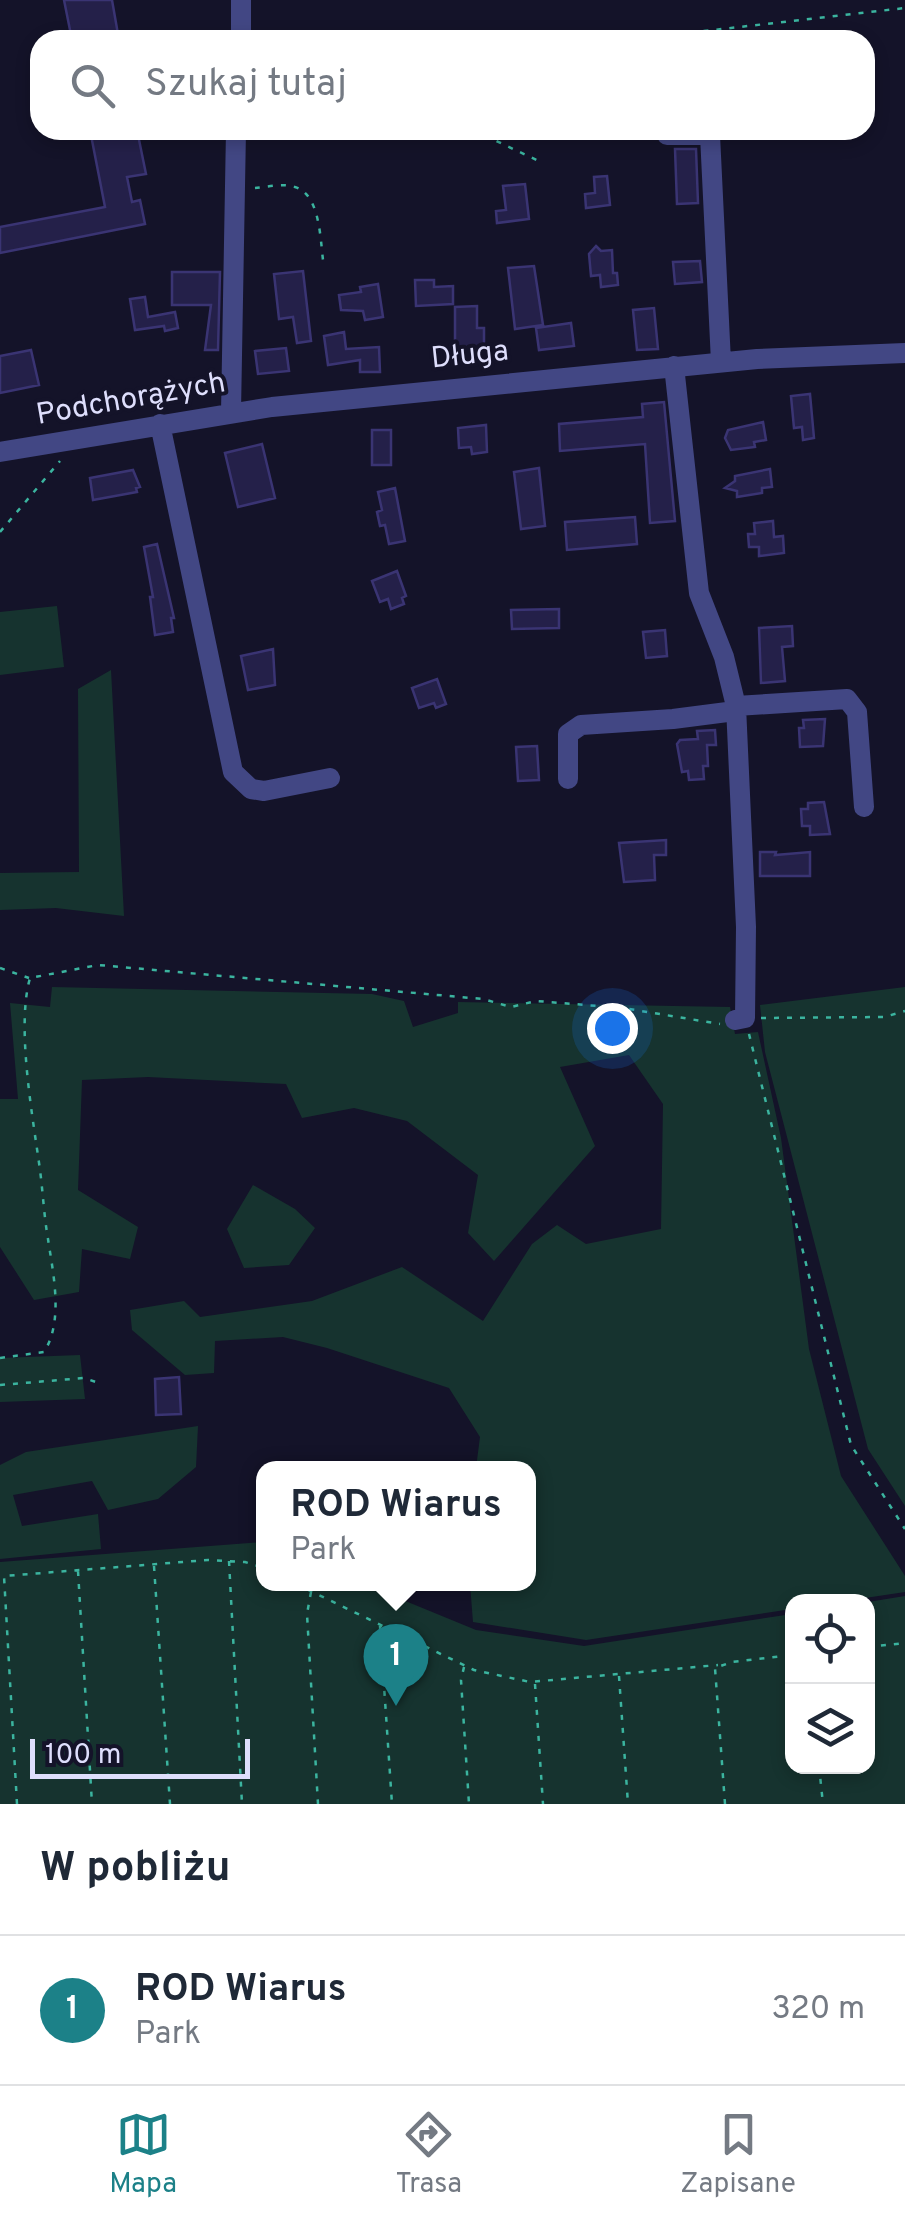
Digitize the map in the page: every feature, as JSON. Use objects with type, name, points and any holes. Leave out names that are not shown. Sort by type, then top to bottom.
[{"type":"street","points":[[241,0],[241,30]]},
{"type":"street","points":[[231,412],[235,140]]},
{"type":"street","points":[[710,140],[721,362]]},
{"type":"street","name":"Długa","points":[[272,407],[721,362],[905,354]]},
{"type":"street","points":[[674,366],[698,593],[724,657],[735,709],[746,927],[742,1013]]},
{"type":"street","name":"Podchorążych","points":[[0,452],[272,407]]},
{"type":"street","points":[[160,424],[233,772],[251,790],[264,791],[330,778]]},
{"type":"street","points":[[568,779],[568,734],[581,725],[673,720],[735,709],[846,699],[857,712],[864,807]]},
{"type":"path","points":[[713,30],[905,8]]},
{"type":"path","points":[[495,140],[543,163]]},
{"type":"path","points":[[233,188],[294,186],[306,194],[316,214],[324,267]]},
{"type":"path","points":[[0,532],[76,440]]},
{"type":"path","points":[[0,968],[30,978],[98,965],[484,999],[510,1007],[536,1001],[623,1008],[721,1024],[742,1013],[884,1017],[905,1011]]},
{"type":"path","points":[[0,1358],[44,1352],[54,1321],[53,1265],[26,1037],[30,978]]},
{"type":"path","points":[[742,1013],[851,1445],[905,1529]]},
{"type":"path","points":[[0,1385],[84,1378],[102,1384]]},
{"type":"path","points":[[228,1561],[242,1804]]},
{"type":"path","points":[[16,1804],[4,1576],[228,1561],[256,1566]]},
{"type":"path","points":[[154,1565],[170,1804]]},
{"type":"path","points":[[78,1571],[92,1804]]},
{"type":"path","points":[[318,1804],[307,1614],[312,1591],[464,1665],[535,1682],[785,1656]]},
{"type":"path","points":[[380,1624],[392,1804]]},
{"type":"path","points":[[875,1646],[905,1644]]},
{"type":"path","points":[[464,1665],[461,1680],[468,1804]]},
{"type":"path","points":[[718,1665],[714,1668],[725,1804]]},
{"type":"path","points":[[619,1674],[628,1804]]},
{"type":"path","points":[[535,1682],[543,1804]]},
{"type":"path","points":[[820,1774],[822,1804]]},
{"type":"green space","points":[[57,606],[64,667],[0,675],[0,612]]},
{"type":"green space","points":[[111,670],[124,916],[56,908],[0,910],[0,873],[79,872],[78,689]]},
{"type":"green space","points":[[52,987],[372,994],[404,1001],[413,1027],[458,1013],[458,1002],[730,1007],[735,1034],[758,1032],[781,1138],[809,1349],[841,1476],[905,1576],[905,1592],[875,1596],[785,1594],[785,1610],[586,1640],[473,1622],[471,1591],[536,1591],[536,1461],[477,1461],[480,1437],[449,1388],[327,1348],[283,1337],[215,1341],[214,1373],[185,1375],[132,1330],[130,1310],[184,1301],[200,1317],[312,1301],[402,1267],[483,1321],[532,1244],[557,1225],[586,1244],[661,1229],[663,1104],[629,1055],[560,1067],[595,1146],[494,1261],[468,1233],[478,1175],[407,1121],[354,1108],[302,1118],[286,1084],[148,1077],[82,1080],[78,1190],[138,1227],[130,1259],[82,1249],[79,1292],[34,1300],[0,1247],[0,1099],[18,1099],[10,1003],[50,1007]]},
{"type":"green space","points":[[905,987],[905,1506],[868,1449],[765,1052],[760,1005]]},
{"type":"green space","points":[[253,1185],[295,1209],[315,1228],[289,1265],[244,1268],[227,1229]]},
{"type":"green space","points":[[80,1355],[85,1399],[0,1402],[0,1358]]},
{"type":"green space","points":[[198,1426],[196,1467],[158,1499],[108,1510],[92,1481],[13,1495],[22,1526],[98,1514],[101,1549],[0,1559],[0,1465],[26,1452]]},
{"type":"green space","points":[[256,1543],[256,1591],[381,1591],[476,1630],[584,1646],[785,1615],[785,1774],[875,1774],[875,1601],[905,1596],[905,1804],[0,1804],[0,1562]]},
{"type":"building","points":[[64,0],[112,0],[117,30],[70,30]]},
{"type":"building","points":[[92,140],[139,140],[146,174],[127,177],[132,202],[140,200],[145,224],[0,253],[0,227],[105,207]]},
{"type":"building","points":[[675,149],[696,149],[698,203],[677,204]]},
{"type":"building","points":[[607,176],[610,205],[586,208],[585,194],[595,193],[594,177]]},
{"type":"building","points":[[525,184],[529,219],[497,223],[496,211],[506,210],[503,186]]},
{"type":"building","points":[[596,246],[601,251],[612,250],[618,285],[601,287],[600,275],[591,276],[589,254]]},
{"type":"building","points":[[700,261],[702,282],[675,284],[673,262]]},
{"type":"building","points":[[534,266],[543,325],[515,329],[508,268]]},
{"type":"building","points":[[303,271],[311,341],[297,343],[293,317],[279,319],[274,274]]},
{"type":"building","points":[[172,272],[220,272],[218,350],[205,350],[211,305],[172,305]]},
{"type":"building","points":[[415,280],[434,280],[434,287],[453,286],[453,304],[416,306]]},
{"type":"building","points":[[378,284],[383,317],[365,320],[363,311],[341,310],[339,295],[361,292],[360,287]]},
{"type":"building","points":[[145,297],[148,317],[175,312],[178,328],[135,330],[130,299]]},
{"type":"building","points":[[477,306],[477,328],[484,328],[484,351],[455,351],[455,307]]},
{"type":"building","points":[[654,308],[658,349],[637,350],[633,310]]},
{"type":"building","points":[[571,323],[574,346],[539,350],[536,328]]},
{"type":"building","points":[[344,332],[346,349],[379,347],[380,372],[360,372],[360,360],[328,365],[324,336]]},
{"type":"building","points":[[286,348],[289,371],[258,374],[255,351]]},
{"type":"building","points":[[31,350],[39,385],[0,393],[0,356]]},
{"type":"building","points":[[810,394],[814,438],[803,440],[802,427],[794,428],[791,396]]},
{"type":"building","points":[[664,402],[675,521],[650,523],[645,444],[560,451],[559,424],[643,417],[642,404]]},
{"type":"building","points":[[763,422],[766,440],[754,442],[755,447],[731,450],[725,438],[728,430]]},
{"type":"building","points":[[486,425],[487,452],[472,454],[471,447],[459,448],[458,428]]},
{"type":"building","points":[[372,430],[391,430],[391,465],[372,465]]},
{"type":"building","points":[[262,444],[275,498],[238,507],[225,453]]},
{"type":"building","points":[[539,468],[545,526],[521,529],[514,472]]},
{"type":"building","points":[[770,469],[772,487],[762,488],[762,493],[737,497],[737,491],[725,488],[735,481],[735,476]]},
{"type":"building","points":[[133,470],[140,487],[137,492],[93,500],[90,478]]},
{"type":"building","points":[[395,488],[405,541],[389,544],[377,512],[382,510],[378,492]]},
{"type":"building","points":[[635,517],[637,544],[567,550],[565,522]]},
{"type":"building","points":[[773,521],[774,537],[783,536],[784,553],[759,556],[759,547],[749,547],[748,534],[755,534],[754,523]]},
{"type":"building","points":[[157,544],[174,618],[173,632],[155,635],[144,547]]},
{"type":"building","points":[[397,571],[406,596],[402,598],[404,604],[391,609],[388,599],[380,602],[372,581]]},
{"type":"building","points":[[559,609],[559,628],[512,629],[511,610]]},
{"type":"building","points":[[792,626],[793,646],[782,647],[785,681],[761,683],[759,628]]},
{"type":"building","points":[[665,630],[667,656],[646,658],[643,632]]},
{"type":"building","points":[[273,649],[275,685],[248,690],[241,656]]},
{"type":"building","points":[[437,679],[446,704],[419,708],[412,688]]},
{"type":"building","points":[[825,719],[823,746],[800,747],[799,728],[804,728],[803,720]]},
{"type":"building","points":[[715,730],[716,745],[707,745],[704,779],[689,780],[688,771],[682,772],[677,744],[680,740],[698,739],[697,731]]},
{"type":"building","points":[[537,746],[539,780],[518,781],[516,747]]},
{"type":"building","points":[[824,802],[830,834],[810,835],[810,826],[802,826],[801,809],[808,809],[808,803]]},
{"type":"building","points":[[666,840],[666,855],[654,855],[655,880],[624,882],[619,843]]},
{"type":"building","points":[[760,852],[810,852],[810,876],[760,876]]},
{"type":"building","points":[[179,1377],[181,1414],[156,1415],[155,1379]]},
{"type":"place","name":"ROD Wiarus","points":[[396,1706]]}]
